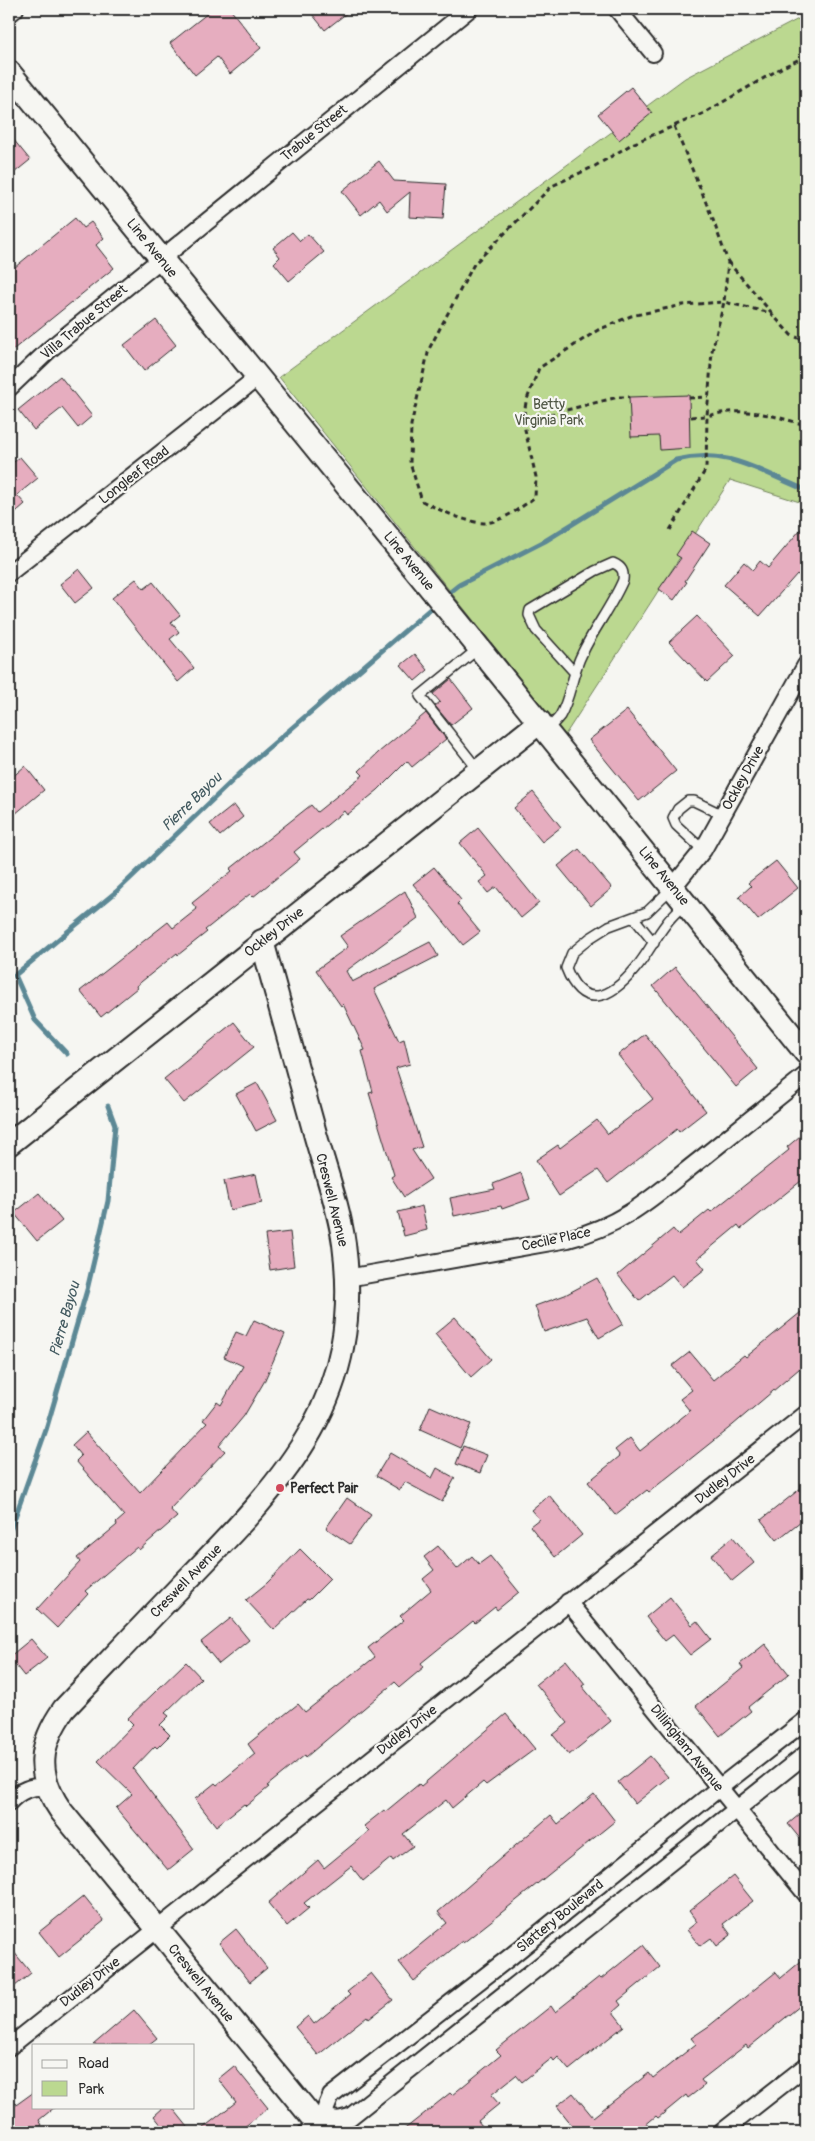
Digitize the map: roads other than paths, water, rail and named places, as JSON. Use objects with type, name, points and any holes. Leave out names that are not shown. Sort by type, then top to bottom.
[{"type":"street","points":[[9,14],[15,9]]},
{"type":"street","name":"Trabue Street","points":[[160,258],[469,9]]},
{"type":"street","points":[[617,9],[652,53]]},
{"type":"street","name":"Line Avenue","points":[[10,77],[473,640],[806,1052]]},
{"type":"street","name":"Villa Trabue Street","points":[[9,388],[50,349],[160,258]]},
{"type":"street","name":"Longleaf Road","points":[[9,573],[258,377]]},
{"type":"street","name":"Ockley Drive","points":[[679,895],[806,665]]},
{"type":"street","name":"Ockley Drive","points":[[9,1144],[262,941],[479,772],[543,726]]},
{"type":"street","name":"Creswell Avenue","points":[[262,941],[339,1222],[347,1278],[347,1307],[342,1349],[331,1391],[319,1418],[305,1442],[264,1498],[64,1710],[52,1727],[44,1747],[43,1768],[47,1787],[61,1810],[318,2127]]},
{"type":"street","name":"Cecile Place","points":[[347,1278],[568,1239],[587,1234],[616,1222],[648,1200],[806,1075]]},
{"type":"street","name":"Dudley Drive","points":[[9,2047],[806,1414]]},
{"type":"street","name":"Dillingham Avenue","points":[[568,1602],[806,1894]]},
{"type":"street","name":"Slattery Boulevard","points":[[318,2127],[331,2096],[510,1957],[806,1720]]},
{"type":"street","name":"Slattery Boulevard","points":[[318,2127],[350,2117],[806,1754]]},
{"type":"street","points":[[9,1802],[16,1794],[32,1786],[47,1787]]},
{"type":"street","points":[[722,2132],[806,2066]]},
{"type":"lane","points":[[543,726],[559,716],[575,673],[581,655],[623,580],[624,572],[620,566],[613,563],[595,571],[530,610],[529,615],[536,630],[575,673]]},
{"type":"lane","points":[[473,640],[420,696],[479,772]]},
{"type":"lane","points":[[703,850],[676,825],[673,818],[678,809],[688,801],[694,801],[723,815]]},
{"type":"lane","points":[[679,895],[666,923],[635,970],[612,990],[592,997],[581,993],[572,984],[566,968],[572,953],[590,938],[609,926],[634,918],[679,895]]},
{"type":"lane","points":[[634,918],[654,943]]},
{"type":"waterway","points":[[444,597],[459,585],[545,541],[676,460],[695,457],[728,459],[743,463],[806,490]]},
{"type":"waterway","name":"Pierre Bayou","points":[[67,1054],[35,1020],[15,975],[116,892],[249,765],[436,604]]},
{"type":"waterway","name":"Pierre Bayou","points":[[9,1534],[46,1430],[87,1290],[108,1201],[115,1125],[108,1106]]},
{"type":"place","name":"Perfect Pair","points":[[280,1488]]},
{"type":"park label","name":"Betty Virginia Park","points":[[549,412]]}]
